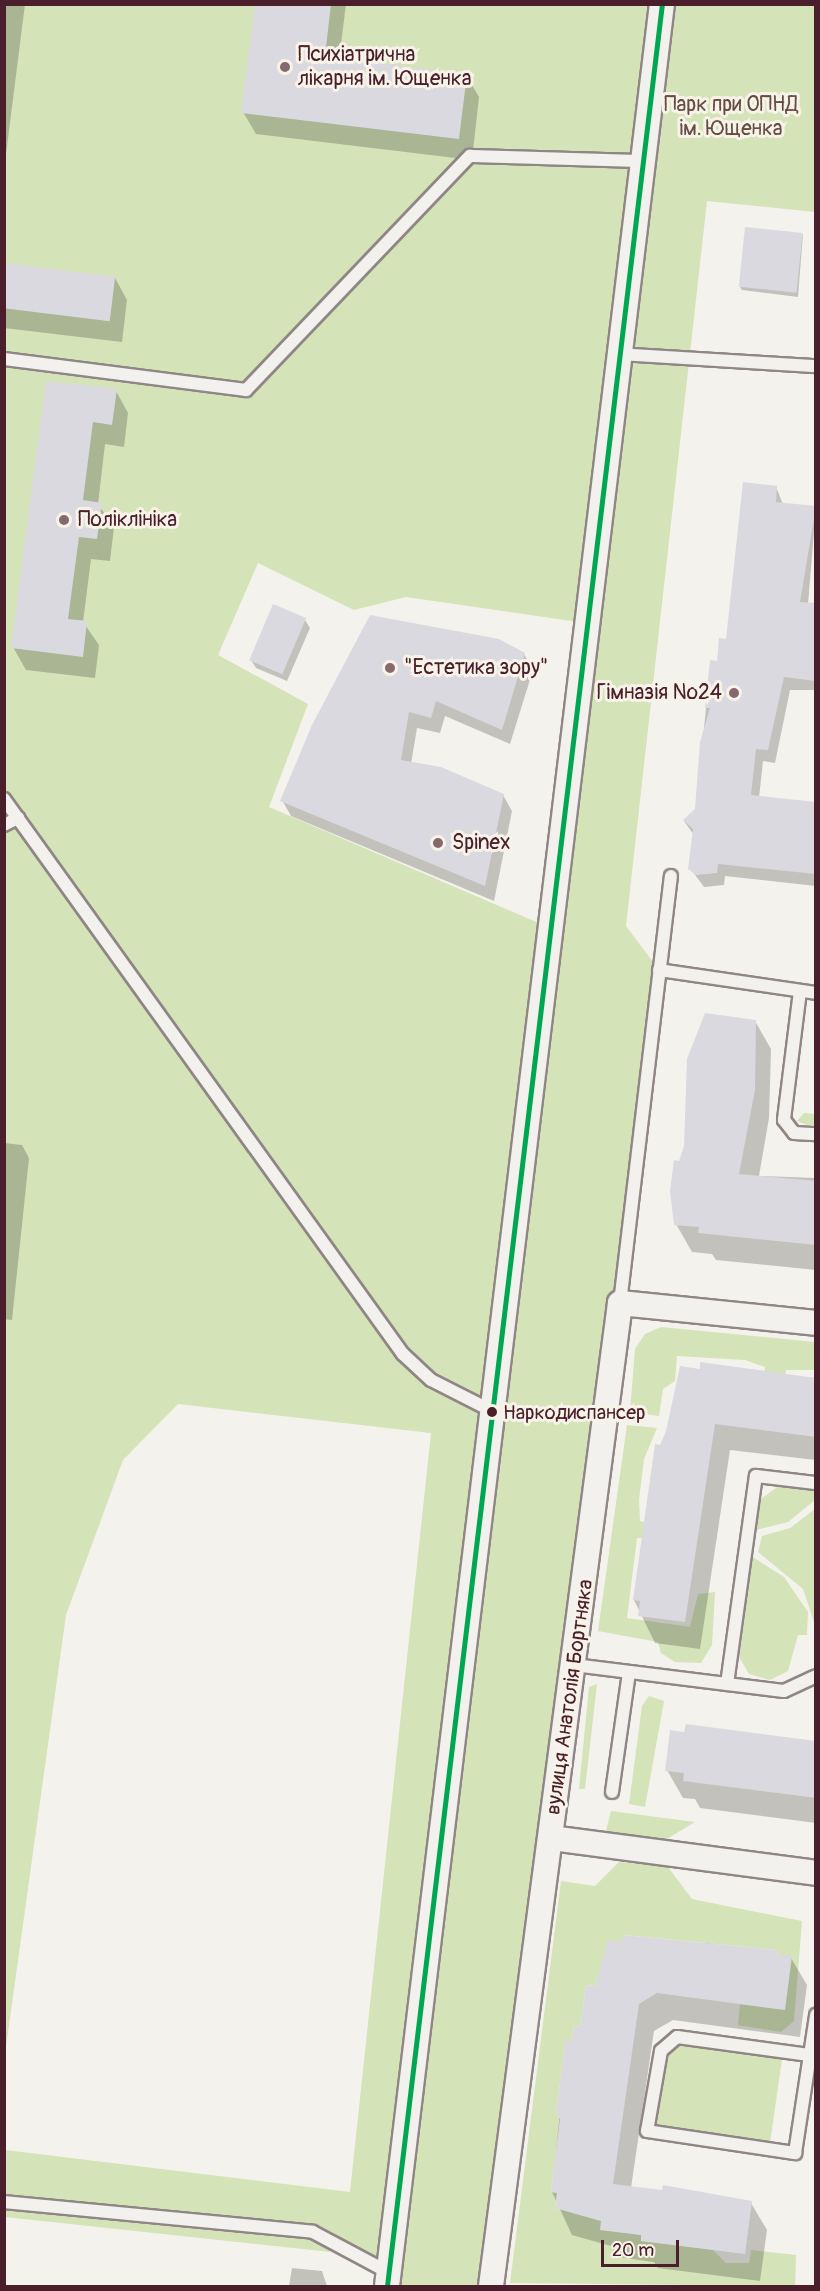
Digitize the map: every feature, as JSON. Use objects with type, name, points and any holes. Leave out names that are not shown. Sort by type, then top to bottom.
[{"type":"street","points":[[388,2279],[494,1412],[641,161],[662,4]]},
{"type":"street","points":[[620,1303],[816,1323]]},
{"type":"street","name":"вулиця Анатолія Бортняка","points":[[491,2286],[620,1303]]},
{"type":"street","points":[[551,1838],[816,1873]]},
{"type":"lane","points":[[4,359],[246,390],[470,156],[641,161]]},
{"type":"lane","points":[[618,354],[815,366]]},
{"type":"lane","points":[[4,799],[404,1354],[431,1380],[494,1412]]},
{"type":"lane","points":[[4,825],[18,818]]},
{"type":"lane","points":[[620,1303],[671,876]]},
{"type":"lane","points":[[659,970],[816,993]]},
{"type":"lane","points":[[800,991],[784,1120],[795,1133],[816,1134]]},
{"type":"lane","points":[[728,1684],[756,1476],[816,1483]]},
{"type":"lane","points":[[574,1665],[784,1691],[816,1677]]},
{"type":"lane","points":[[612,1792],[629,1672]]},
{"type":"lane","points":[[809,2055],[677,2037],[660,2051],[647,2131],[795,2153],[816,2015]]},
{"type":"lane","points":[[4,2202],[313,2232],[388,2279]]},
{"type":"green space","name":"Парк при ОПНД ім. Ющенка","points":[[5,5],[815,5],[815,212],[707,201],[626,926],[659,970],[492,2286],[387,2286],[388,2272],[325,2237],[330,2252],[5,2217],[5,2150],[350,2192],[431,1433],[178,1404],[123,1460],[66,1615],[5,2054]],"holes":[[[258,563],[354,610],[406,597],[585,623],[548,927],[269,807],[308,704],[218,655]]]},
{"type":"green space","points":[[804,1113],[815,1114],[815,1128],[797,1121]]},
{"type":"green space","points":[[661,1327],[815,1342],[815,1370],[786,1370],[785,1376],[764,1374],[765,1367],[745,1360],[677,1356],[675,1381],[663,1389],[659,1416],[630,1412],[635,1349],[645,1334]]},
{"type":"green space","points":[[627,1425],[657,1428],[644,1459],[639,1500],[640,1521],[646,1523],[644,1538],[637,1538],[627,1618],[690,1627],[698,1594],[715,1592],[712,1645],[701,1663],[675,1662],[661,1653],[658,1642],[598,1631]]},
{"type":"green space","points":[[780,1485],[815,1489],[815,1500],[788,1522],[756,1530],[761,1499]]},
{"type":"green space","points":[[815,1509],[815,1625],[803,1589],[758,1552],[762,1536],[790,1528]]},
{"type":"green space","points":[[751,1556],[784,1577],[808,1612],[807,1635],[798,1635],[788,1671],[770,1680],[749,1674],[739,1657]]},
{"type":"green space","points":[[597,1684],[585,1789],[579,1789],[589,1687]]},
{"type":"green space","points":[[649,1696],[664,1701],[645,1807],[629,1804],[642,1706]]},
{"type":"green space","points":[[611,1811],[695,1822],[665,1840],[606,1831]]},
{"type":"green space","points":[[619,1862],[668,1867],[692,1899],[802,1921],[794,2021],[781,2032],[738,2025],[740,2004],[785,2010],[777,1950],[624,1935],[622,1942],[609,1941],[595,1986],[586,1985],[580,2027],[574,2026],[572,2040],[566,2040],[556,2112],[560,2119],[551,2192],[557,2193],[555,2208],[601,2221],[601,2230],[641,2235],[641,2241],[713,2250],[726,2263],[749,2263],[751,2250],[796,2255],[795,2286],[510,2283],[561,1881],[595,1886]]},
{"type":"green space","points":[[677,2037],[783,2052],[769,2150],[647,2131],[661,2051]]},
{"type":"building","name":"Психіатрична лікарня ім. Ющенка","points":[[255,4],[331,4],[325,56],[467,74],[459,139],[241,113]]},
{"type":"building","points":[[745,227],[803,233],[796,293],[739,287]]},
{"type":"building","points":[[4,263],[115,277],[110,321],[4,308]]},
{"type":"building","name":"Поліклініка","points":[[46,381],[117,389],[112,425],[93,422],[83,500],[102,503],[97,539],[79,537],[68,619],[87,621],[83,657],[11,648]]},
{"type":"building","points":[[743,482],[777,486],[776,502],[816,506],[800,602],[816,603],[816,681],[784,677],[768,750],[756,749],[751,795],[816,802],[816,874],[718,864],[717,873],[696,875],[688,869],[693,829],[683,820],[695,809],[700,742],[710,708],[705,708],[710,660],[717,661],[719,638],[726,639]]},
{"type":"building","points":[[273,604],[306,618],[282,674],[249,660]]},
{"type":"building","points":[[370,615],[499,639],[525,653],[502,730],[436,701],[431,718],[409,712],[401,760],[441,767],[504,794],[485,886],[280,801],[312,725]]},
{"type":"building","points":[[705,1013],[756,1020],[755,1090],[739,1174],[816,1181],[816,1245],[698,1233],[699,1227],[674,1225],[670,1191],[674,1160],[679,1161],[684,1146],[687,1059]]},
{"type":"building","points":[[700,1362],[816,1378],[816,1437],[715,1424],[685,1622],[638,1616],[640,1601],[633,1600],[655,1444],[660,1445],[666,1431],[680,1366],[700,1369]]},
{"type":"building","points":[[686,1724],[816,1741],[816,1798],[683,1781],[684,1773],[665,1771],[670,1730],[684,1732]]},
{"type":"building","points":[[623,1935],[778,1950],[777,1954],[792,1956],[785,2010],[657,1993],[639,2004],[613,2184],[662,2190],[663,2185],[752,2201],[745,2254],[641,2241],[641,2235],[600,2230],[601,2221],[555,2208],[557,2193],[551,2192],[560,2119],[556,2112],[566,2039],[572,2040],[574,2026],[580,2027],[586,1985],[595,1986],[608,1940],[622,1942]]},
{"type":"transit line","points":[[387,2286],[662,4]]},
{"type":"place","name":"Психіатрична лікарня ім. Ющенка","points":[[285,67]]},
{"type":"place","name":"Поліклініка","points":[[64,520]]},
{"type":"place","name":"\"Естетика зору\"","points":[[390,668]]},
{"type":"place","name":"Гімназія №24","points":[[734,693]]},
{"type":"place","name":"Spinex","points":[[438,843]]},
{"type":"place","name":"Наркодиспансер","points":[[492,1412]]}]
